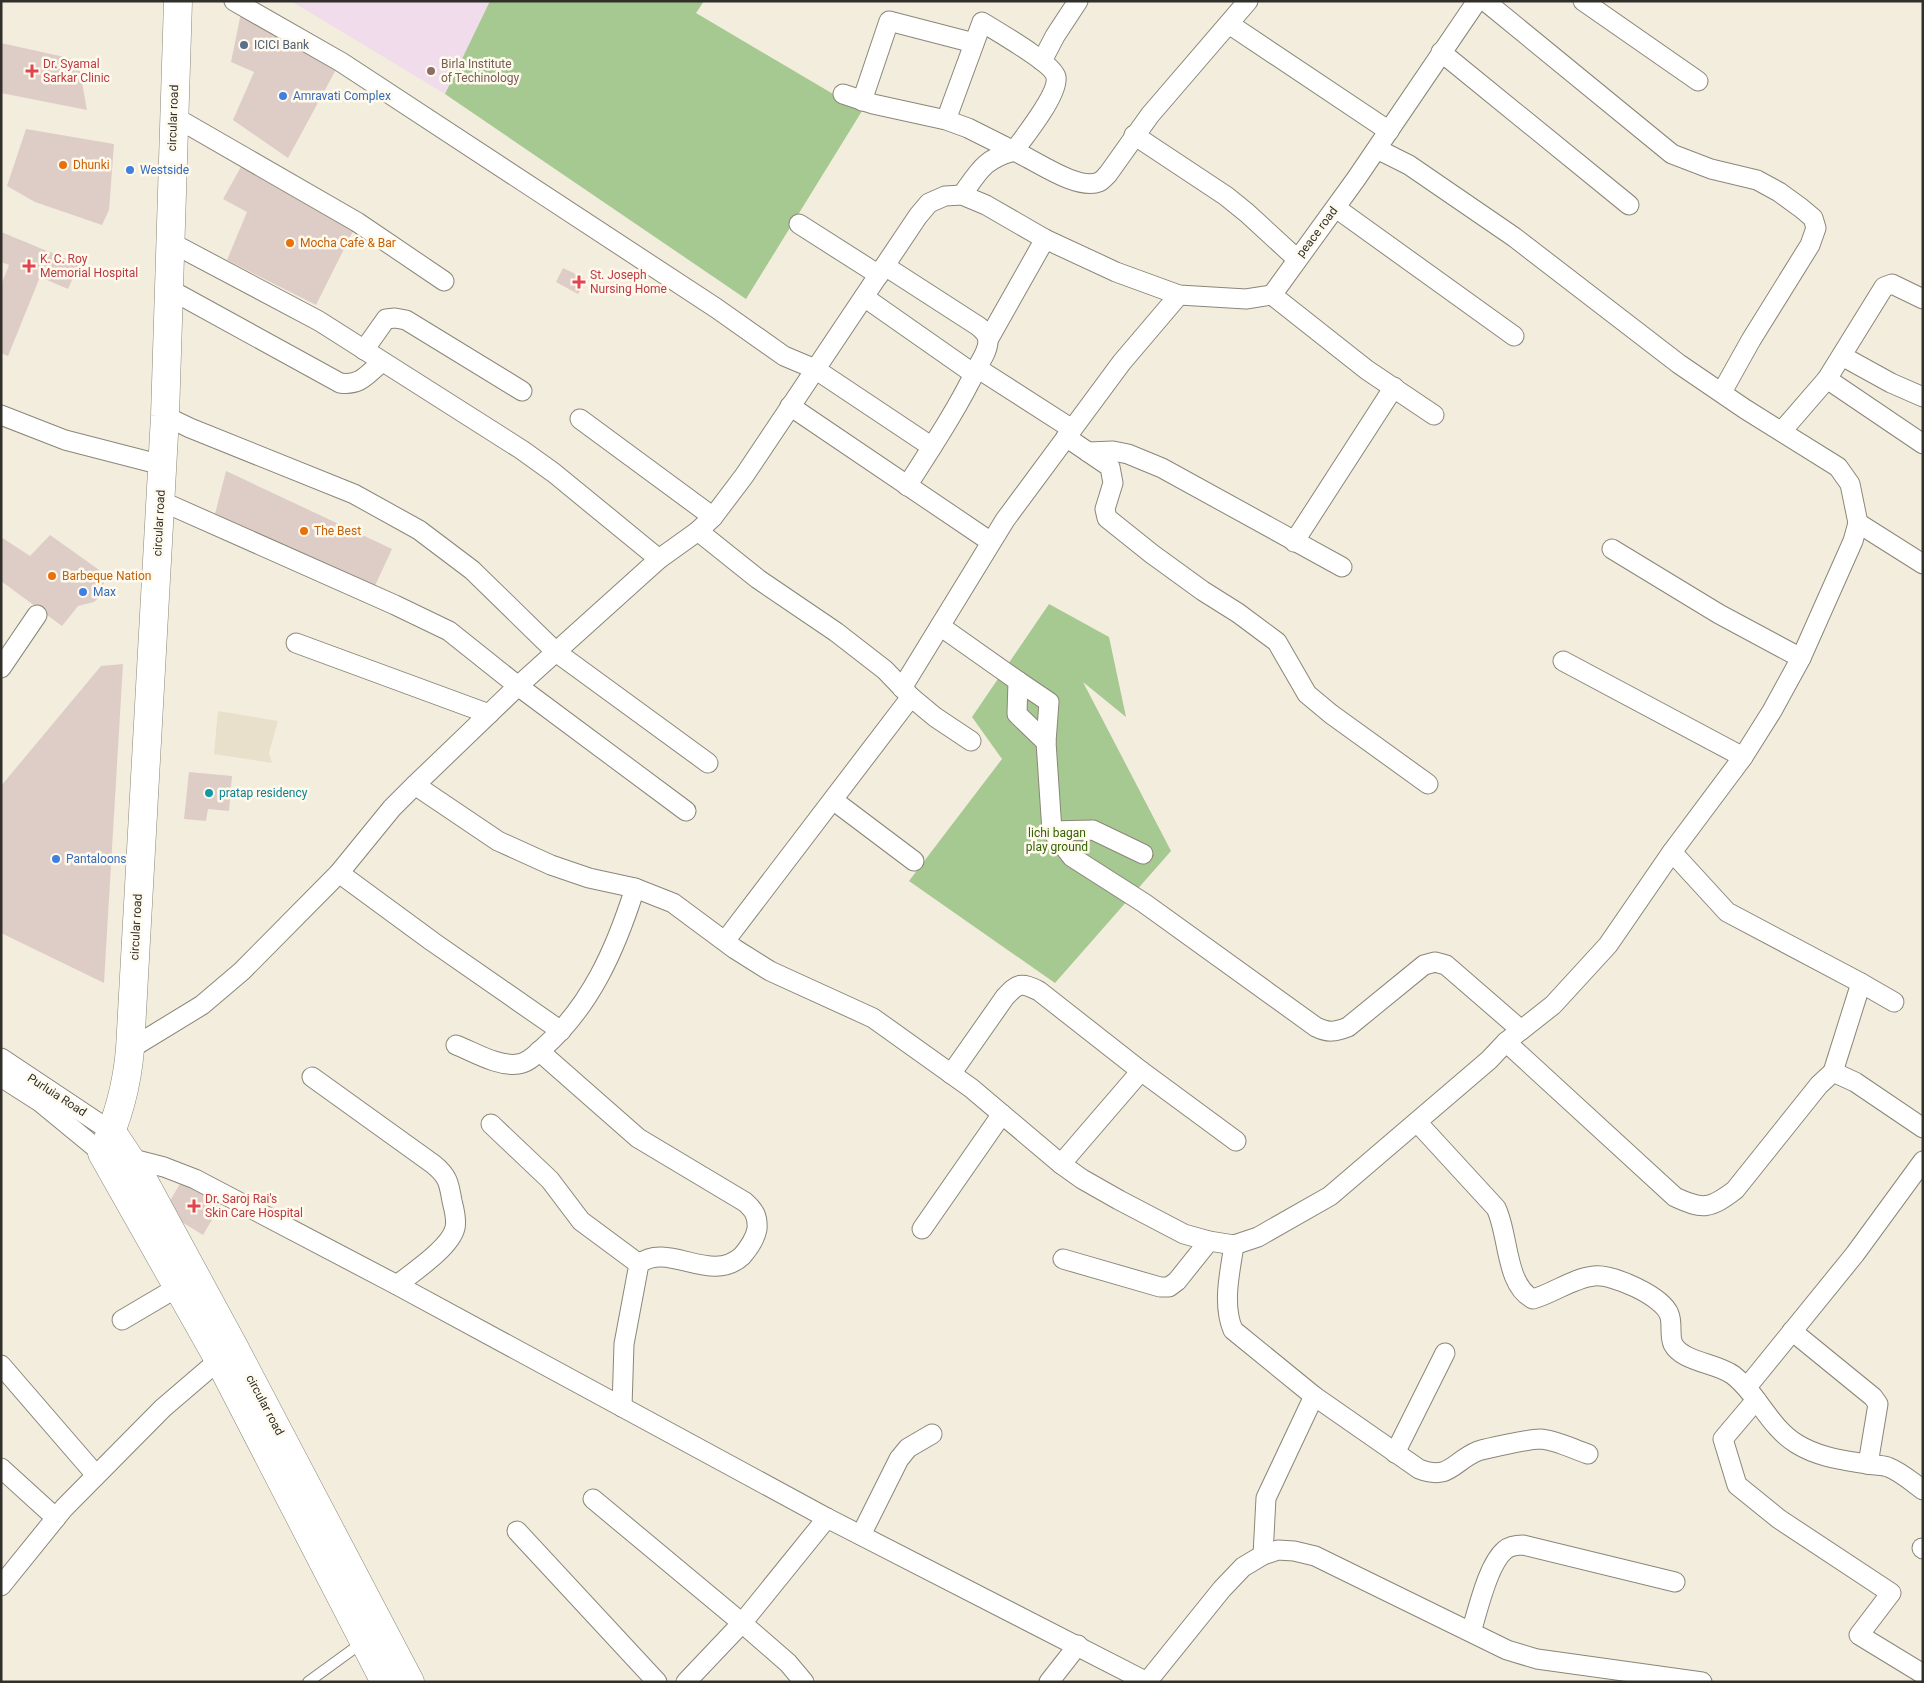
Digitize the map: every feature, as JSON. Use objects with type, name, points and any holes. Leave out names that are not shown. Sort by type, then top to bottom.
[{"type":"main road","name":"circular road","points":[[178,1],[161,501],[130,1049],[126,1086],[107,1143],[178,1287],[219,1360],[384,1682]]},
{"type":"main road","name":"circular road","points":[[107,1143],[129,1158],[140,1174],[234,1347],[410,1682]]},
{"type":"street","points":[[234,1],[341,62],[716,308],[784,356],[815,369],[932,447]]},
{"type":"street","points":[[252,1],[452,121]]},
{"type":"street","points":[[1042,61],[1055,36],[1078,1]]},
{"type":"street","points":[[843,94],[862,101],[946,120],[968,128],[1073,180],[1085,183],[1099,182],[1108,174],[1134,135],[1248,1]]},
{"type":"street","name":"peace road","points":[[1272,295],[1336,208],[1477,1]]},
{"type":"street","points":[[1485,1],[1672,154],[1711,169],[1756,180],[1779,192],[1813,218],[1816,228],[1810,245],[1750,340],[1722,392]]},
{"type":"street","points":[[1583,1],[1698,81]]},
{"type":"street","points":[[862,101],[889,21],[974,43]]},
{"type":"street","points":[[946,120],[982,22],[1042,61],[1051,69],[1056,77],[1055,87],[1047,104],[1014,151],[997,155],[980,169],[962,195]]},
{"type":"street","points":[[1229,24],[1389,131]]},
{"type":"street","points":[[1441,52],[1629,205]]},
{"type":"street","points":[[173,116],[357,222],[444,281]]},
{"type":"street","points":[[1134,135],[1226,196],[1297,259]]},
{"type":"street","points":[[414,785],[498,841],[551,865],[579,875],[635,888],[673,904],[770,971],[873,1018],[951,1074],[1082,1179],[1126,1205],[1184,1234],[1209,1242],[1234,1245],[1258,1237],[1330,1196],[1489,1060],[1506,1042],[1553,1005],[1608,945],[1672,852],[1743,757],[1772,711],[1801,658],[1850,548],[1858,523],[1850,484],[1838,467],[1650,343],[1514,237],[1410,165],[1377,149]]},
{"type":"street","points":[[130,1049],[202,1005],[242,971],[339,873],[392,808],[414,785],[518,686],[659,559],[698,532],[713,517],[744,476],[929,202],[945,196],[962,195],[994,209],[1045,239],[1116,272],[1179,295],[1246,299],[1272,295],[1338,348],[1434,415]]},
{"type":"street","points":[[1336,208],[1514,336]]},
{"type":"street","points":[[798,224],[882,270],[986,332],[987,348],[976,371],[907,486]]},
{"type":"street","points":[[988,340],[1045,239]]},
{"type":"street","points":[[170,242],[319,321],[522,450],[554,473],[659,559]]},
{"type":"street","points":[[1782,431],[1827,379],[1884,287],[1892,284],[1923,299]]},
{"type":"street","points":[[169,288],[340,383],[352,384],[362,379],[382,362]]},
{"type":"street","points":[[726,941],[833,800],[907,692],[940,626],[1005,520],[1122,362],[1179,295]]},
{"type":"street","points":[[864,297],[1069,433],[1088,452],[1110,467],[1113,483],[1105,510],[1107,518],[1203,591],[1238,613],[1277,642],[1307,694],[1331,714],[1428,784]]},
{"type":"street","points":[[364,350],[386,319],[406,320],[522,392]]},
{"type":"street","points":[[1842,356],[1891,384],[1923,397]]},
{"type":"street","points":[[1827,379],[1923,444]]},
{"type":"street","points":[[1294,542],[1394,388]]},
{"type":"street","points":[[790,406],[992,542]]},
{"type":"street","points":[[1,415],[65,440],[162,465]]},
{"type":"street","points":[[164,416],[354,494],[419,530],[472,570],[556,652],[708,763]]},
{"type":"street","points":[[580,419],[713,517]]},
{"type":"street","points":[[1088,452],[1114,451],[1128,454],[1153,465],[1342,567]]},
{"type":"street","points":[[161,501],[449,631],[518,686],[686,811]]},
{"type":"street","points":[[1858,523],[1923,564]]},
{"type":"street","points":[[698,532],[758,580],[836,632],[878,664],[935,717],[970,741]]},
{"type":"street","points":[[1612,549],[1719,614],[1801,658]]},
{"type":"street","points":[[1,668],[37,615]]},
{"type":"street","points":[[940,626],[1049,702],[1046,742],[1052,830],[1072,857],[1144,903],[1316,1027],[1326,1032],[1337,1031],[1348,1026],[1424,965],[1435,962],[1446,965],[1461,976],[1522,1030]]},
{"type":"street","points":[[296,643],[489,714]]},
{"type":"street","points":[[1563,661],[1743,757]]},
{"type":"street","points":[[1018,681],[1017,714],[1046,742]]},
{"type":"street","points":[[833,800],[914,861]]},
{"type":"street","points":[[1052,830],[1093,830],[1143,854]]},
{"type":"street","points":[[1672,852],[1727,912],[1894,1002]]},
{"type":"street","points":[[339,873],[560,1031]]},
{"type":"street","points":[[456,1045],[504,1064],[518,1064],[530,1060],[572,1019],[585,1000],[621,931],[635,888]]},
{"type":"street","points":[[1506,1042],[1675,1197],[1694,1206],[1705,1206],[1721,1200],[1735,1190],[1819,1085],[1834,1072],[1861,983]]},
{"type":"street","points":[[951,1074],[1005,997],[1020,984],[1027,985],[1236,1141]]},
{"type":"street","points":[[539,1051],[638,1138],[745,1202],[754,1210],[757,1219],[757,1230],[753,1242],[747,1251],[736,1261],[724,1266],[707,1266],[658,1257],[646,1258],[639,1264],[624,1344],[622,1407]]},
{"type":"street","name":"Purluia Road","points":[[1,1058],[107,1143]]},
{"type":"street","points":[[1061,1164],[1141,1071]]},
{"type":"street","points":[[1834,1072],[1854,1082],[1923,1128]]},
{"type":"street","name":"Purluia Road","points":[[1,1077],[107,1143]]},
{"type":"street","points":[[312,1077],[433,1164],[444,1174],[449,1184],[456,1221],[454,1229],[446,1242],[397,1285]]},
{"type":"street","points":[[922,1229],[1002,1114]]},
{"type":"street","points":[[1417,1122],[1496,1208],[1502,1220],[1506,1246],[1515,1278],[1527,1296],[1534,1299],[1584,1278],[1596,1276],[1610,1278],[1634,1287],[1653,1297],[1664,1306],[1670,1315],[1673,1344],[1683,1355],[1723,1368],[1752,1394],[1776,1426],[1798,1445],[1826,1458],[1888,1467],[1901,1473],[1923,1490]]},
{"type":"street","points":[[491,1124],[550,1180],[581,1221],[639,1264]]},
{"type":"street","points":[[129,1158],[195,1179],[397,1285],[827,1518],[1147,1682],[1242,1567],[1263,1555],[1278,1550],[1294,1551],[1315,1556],[1507,1650],[1537,1658],[1702,1682]]},
{"type":"street","points":[[1923,1161],[1855,1254],[1792,1331],[1723,1439],[1737,1485],[1779,1519],[1891,1594],[1859,1635],[1923,1674]]},
{"type":"street","points":[[1063,1259],[1160,1287],[1169,1287],[1177,1281],[1209,1242]]},
{"type":"street","points":[[1234,1245],[1227,1306],[1233,1330],[1314,1396],[1419,1470],[1440,1474],[1479,1451],[1538,1439],[1548,1440],[1588,1454]]},
{"type":"street","points":[[122,1320],[178,1287]]},
{"type":"street","points":[[1792,1331],[1873,1396],[1878,1404],[1868,1464]]},
{"type":"street","points":[[1395,1453],[1445,1353]]},
{"type":"street","points":[[1,1586],[56,1518],[96,1475],[163,1408],[219,1360]]},
{"type":"street","points":[[1,1365],[96,1475]]},
{"type":"street","points":[[1263,1555],[1266,1498],[1314,1396]]},
{"type":"street","points":[[860,1535],[899,1459],[908,1448],[932,1434]]},
{"type":"street","points":[[1,1468],[56,1518]]},
{"type":"street","points":[[593,1499],[742,1623],[788,1663],[804,1682]]},
{"type":"street","points":[[686,1682],[742,1623],[827,1518]]},
{"type":"street","points":[[517,1532],[657,1682]]},
{"type":"street","points":[[1471,1632],[1488,1577],[1505,1550],[1513,1546],[1524,1545],[1675,1582]]},
{"type":"street","points":[[1049,1682],[1078,1645]]},
{"type":"lane","points":[[308,1682],[364,1642]]},
{"type":"shaded area","name":"Birla Institute of Techinology","points":[[291,1],[490,1],[445,94]]},
{"type":"shaded area","points":[[218,711],[278,721],[269,753],[272,763],[214,754]]},
{"type":"green space","points":[[490,1],[704,1],[696,13],[862,111],[746,299],[445,94]]},
{"type":"green space","name":"lichi bagan play ground","points":[[1049,604],[1109,637],[1126,717],[1083,682],[1171,851],[1055,983],[909,881],[1002,759],[972,717]]},
{"type":"building","name":"Amravati Complex","points":[[242,8],[339,64],[288,158],[233,120],[254,72],[231,62]]},
{"type":"building","points":[[1,43],[78,60],[87,110],[1,93]]},
{"type":"building","name":"Dhunki","points":[[26,129],[114,144],[109,210],[102,225],[35,202],[7,186]]},
{"type":"building","name":"Mocha Cafe & Bar","points":[[242,165],[355,227],[316,305],[227,260],[247,212],[223,199]]},
{"type":"building","points":[[1,232],[79,264],[68,289],[40,277],[8,356],[1,353],[1,285],[9,265],[1,262]]},
{"type":"building","points":[[563,268],[586,279],[578,294],[556,282]]},
{"type":"building","name":"The Best","points":[[226,471],[392,549],[374,588],[215,514]]},
{"type":"building","name":"Barbeque Nation","points":[[50,535],[102,572],[104,581],[104,592],[94,602],[78,606],[62,626],[1,581],[1,537],[30,556]]},
{"type":"building","name":"Pantaloons","points":[[123,664],[104,983],[1,933],[1,786],[101,666]]},
{"type":"building","name":"pratap residency","points":[[189,772],[232,776],[229,811],[208,809],[206,821],[184,819]]},
{"type":"building","points":[[184,1177],[223,1201],[203,1235],[164,1211]]},
{"type":"place","name":"ICICI Bank","points":[[244,45]]},
{"type":"place","name":"Dr. Syamal Sarkar Clinic","points":[[32,71]]},
{"type":"place","name":"Birla Institute of Techinology","points":[[431,71]]},
{"type":"place","name":"Amravati Complex","points":[[283,96]]},
{"type":"place","name":"Dhunki","points":[[63,165]]},
{"type":"place","name":"Westside","points":[[130,170]]},
{"type":"place","name":"Mocha Cafe & Bar","points":[[290,243]]},
{"type":"place","name":"K. C. Roy Memorial Hospital","points":[[29,266]]},
{"type":"place","name":"St. Joseph Nursing Home","points":[[579,282]]},
{"type":"place","name":"The Best","points":[[304,531]]},
{"type":"place","name":"Barbeque Nation","points":[[52,576]]},
{"type":"place","name":"Max","points":[[83,592]]},
{"type":"place","name":"pratap residency","points":[[209,793]]},
{"type":"place","name":"Pantaloons","points":[[56,859]]},
{"type":"place","name":"Dr. Saroj Rai's Skin Care Hospital","points":[[194,1206]]}]
